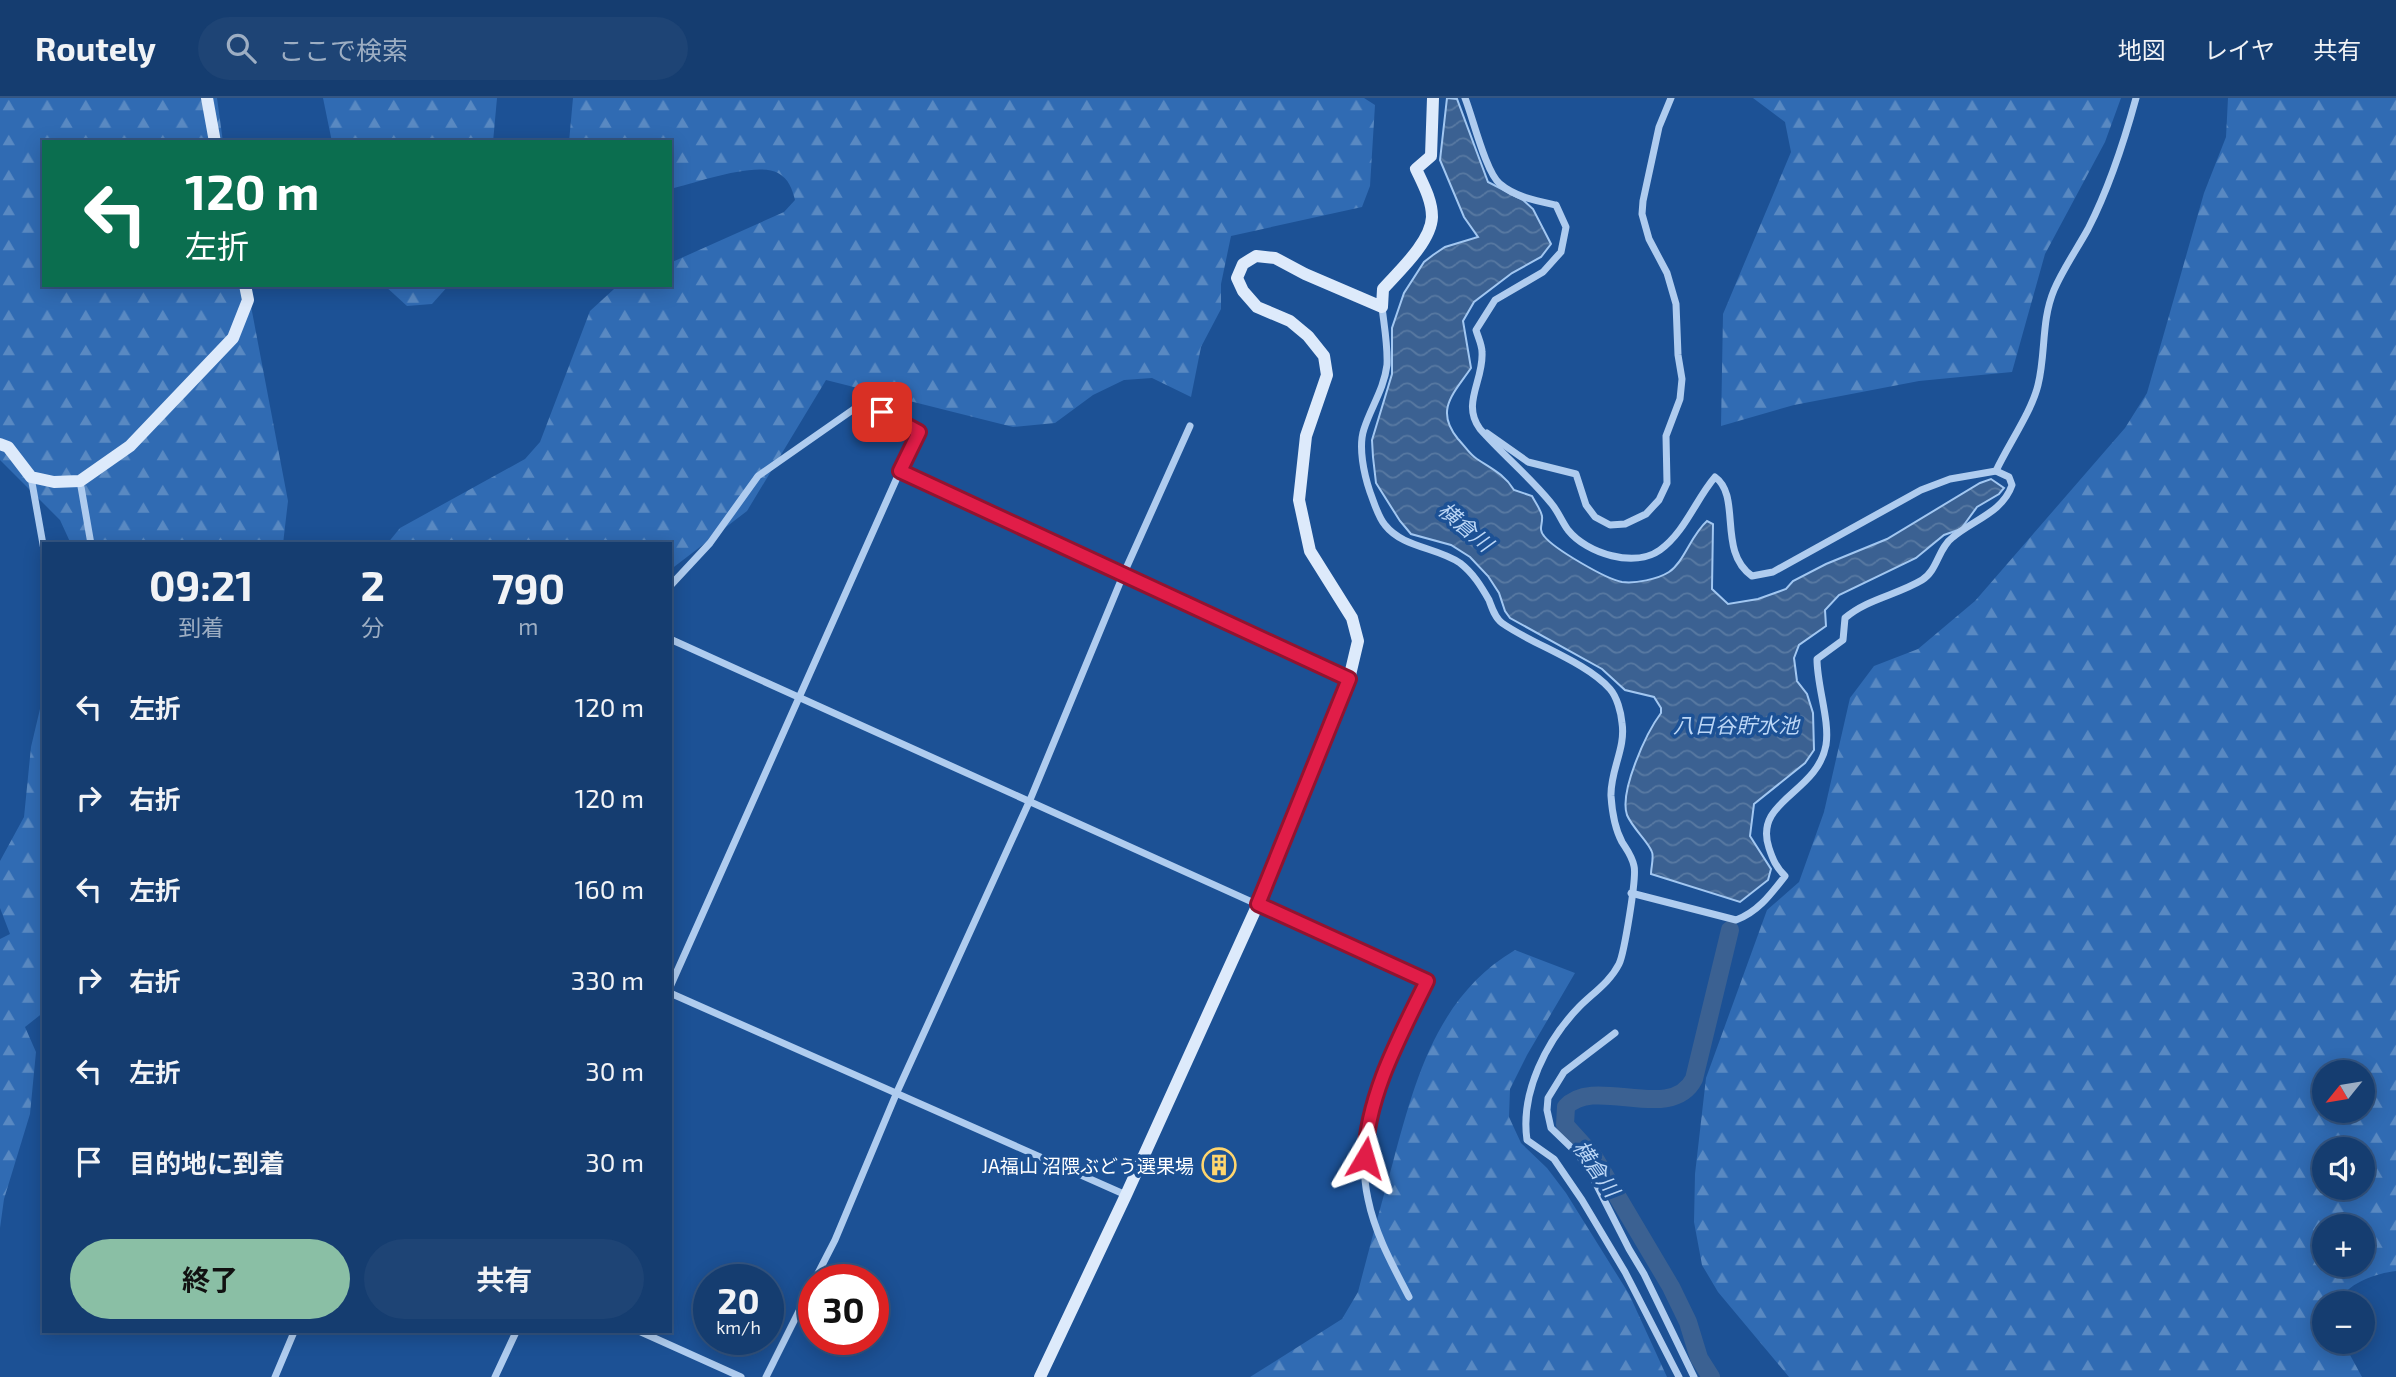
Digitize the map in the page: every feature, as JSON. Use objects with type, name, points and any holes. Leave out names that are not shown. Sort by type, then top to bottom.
[{"type":"street","points":[[207,98],[215,140]]},
{"type":"street","points":[[1433,98],[1431,156],[1416,169],[1426,191],[1432,215],[1429,231],[1410,259],[1383,289],[1387,363],[1382,386],[1364,429],[1361,444],[1369,489],[1384,524],[1396,536],[1442,553],[1459,563],[1473,575],[1499,621],[1585,670],[1611,689],[1618,704],[1623,725],[1622,741],[1612,778],[1611,794],[1618,830],[1635,867],[1620,963],[1608,980],[1579,1007],[1551,1040],[1529,1096],[1525,1131],[1527,1140],[1554,1159],[1582,1200],[1625,1272],[1679,1377]]},
{"type":"street","points":[[1465,98],[1491,175],[1500,185],[1526,198],[1556,205],[1566,227],[1561,252],[1543,272],[1495,300],[1476,330],[1482,351],[1471,410],[1480,429],[1551,503],[1569,531],[1589,548],[1608,556],[1643,557],[1661,550],[1681,527],[1715,477],[1720,480],[1725,494],[1734,555],[1741,569],[1752,576],[1773,572],[1921,490],[1950,479],[1996,471],[2009,477],[2012,485],[2009,496],[1952,537],[1925,578],[1856,609],[1846,618],[1843,640],[1817,659],[1817,677],[1827,732],[1826,744],[1821,763],[1779,805],[1766,825],[1775,866],[1785,876],[1765,901],[1746,916],[1736,920],[1632,893]]},
{"type":"street","points":[[1480,429],[1528,462],[1576,474],[1586,505],[1595,517],[1610,525],[1625,524],[1646,514],[1659,500],[1667,483],[1666,436],[1680,399],[1682,379],[1676,304],[1667,273],[1649,239],[1642,214],[1659,127],[1671,98]]},
{"type":"street","points":[[1996,471],[2008,444],[2033,402],[2041,370],[2046,311],[2055,288],[2089,227],[2107,185],[2136,98]]},
{"type":"street","points":[[1040,1377],[1258,904],[1349,679],[1358,641],[1352,618],[1310,551],[1299,500],[1306,436],[1327,375],[1324,356],[1308,336],[1290,321],[1257,307],[1243,291],[1237,278],[1243,264],[1256,256],[1275,258],[1382,307]]},
{"type":"street","points":[[30,477],[54,482],[80,481],[130,446],[233,338],[248,300],[245,287]]},
{"type":"street","points":[[672,584],[710,543],[758,476],[864,402],[919,432],[672,983]]},
{"type":"street","points":[[822,1264],[897,1092],[1030,800],[1124,573],[1190,426]]},
{"type":"street","points":[[0,444],[8,447],[30,477],[42,542]]},
{"type":"street","points":[[900,471],[1349,679]]},
{"type":"street","points":[[80,481],[91,542]]},
{"type":"street","points":[[672,640],[1427,981],[1394,1049],[1372,1108],[1365,1142],[1364,1174],[1367,1199],[1385,1249],[1409,1297]]},
{"type":"street","points":[[672,994],[1126,1195]]},
{"type":"street","points":[[1615,1032],[1564,1072],[1548,1098],[1546,1110],[1551,1128],[1578,1154],[1594,1180],[1694,1377]]},
{"type":"street","points":[[766,1377],[798,1312]]},
{"type":"street","points":[[275,1377],[294,1333]]},
{"type":"street","points":[[495,1377],[516,1333]]},
{"type":"street","points":[[643,1333],[741,1377]]},
{"type":"green space","points":[[0,98],[217,98],[223,140],[42,140],[42,287],[247,287],[288,501],[283,542],[70,542],[60,520],[0,460]]},
{"type":"green space","points":[[323,98],[497,98],[493,140],[332,140]]},
{"type":"green space","points":[[573,98],[1364,98],[1375,105],[1370,186],[1362,207],[1231,236],[1221,284],[1221,309],[1201,347],[1191,397],[1152,378],[1124,380],[1093,395],[1055,423],[1013,427],[826,380],[747,511],[672,568],[672,542],[389,542],[400,528],[525,459],[540,442],[590,311],[614,289],[672,287],[672,262],[784,212],[795,200],[785,178],[768,170],[741,171],[672,188],[672,140],[569,140]]},
{"type":"green space","points":[[1753,98],[2121,98],[2105,142],[2045,254],[2012,372],[1919,381],[1794,405],[1721,426],[1723,314],[1791,152],[1785,122]]},
{"type":"green space","points":[[2228,98],[2396,98],[2396,1271],[2375,1276],[2375,1214],[2312,1214],[2312,1277],[2371,1277],[2347,1291],[2312,1291],[2312,1354],[2350,1354],[2362,1377],[1789,1377],[1718,1292],[1702,1265],[1694,1222],[1695,1174],[1706,1078],[1767,910],[1799,882],[1824,812],[1850,698],[1874,666],[1918,649],[1975,601],[2125,428],[2147,393],[2204,193],[2226,137]]},
{"type":"green space","points":[[386,287],[447,287],[432,304],[407,306]]},
{"type":"green space","points":[[42,700],[42,1014],[25,1027],[36,1052],[30,1114],[4,1199],[0,1228],[0,939],[10,934],[0,908],[0,861],[24,817],[31,747]]},
{"type":"green space","points":[[1515,950],[1575,973],[1510,1089],[1509,1117],[1521,1143],[1547,1168],[1566,1193],[1629,1294],[1667,1377],[1250,1377],[1342,1319],[1358,1292],[1410,1101],[1433,1043],[1466,991],[1488,969]]},
{"type":"water","name":"八日谷貯水池","points":[[1447,98],[1457,99],[1488,182],[1523,200],[1533,209],[1551,244],[1541,257],[1512,273],[1474,302],[1463,321],[1471,368],[1449,402],[1448,419],[1451,429],[1472,455],[1502,476],[1514,490],[1532,496],[1541,514],[1542,533],[1558,548],[1614,580],[1646,580],[1664,575],[1674,568],[1696,533],[1707,521],[1713,524],[1712,589],[1728,604],[1758,599],[1786,589],[1793,581],[1826,564],[1887,539],[1980,483],[1991,479],[2004,488],[1977,507],[1961,529],[1944,535],[1916,558],[1839,595],[1825,610],[1826,626],[1799,645],[1794,658],[1797,681],[1807,694],[1813,713],[1814,750],[1805,763],[1754,804],[1750,836],[1771,869],[1768,880],[1740,902],[1651,874],[1652,852],[1627,815],[1626,805],[1635,763],[1661,713],[1654,697],[1625,690],[1602,669],[1510,618],[1488,576],[1470,557],[1451,545],[1411,534],[1376,483],[1372,440],[1392,374],[1392,328],[1404,293],[1424,262],[1433,255],[1445,247],[1478,237],[1464,217],[1440,160]]},
{"type":"waterway","name":"横倉川","points":[[1711,1377],[1699,1358],[1688,1322],[1671,1287],[1594,1157],[1565,1125],[1566,1107],[1579,1098],[1595,1095],[1651,1099],[1668,1098],[1683,1092],[1694,1079],[1730,930]]},
{"type":"place","name":"JA福山 沼隈ぶどう選果場","points":[[1219,1165]]},
{"type":"route","points":[[882,412],[919,432],[900,471],[1349,679],[1258,904],[1427,981],[1394,1049],[1372,1108],[1365,1142],[1365,1158]]}]
